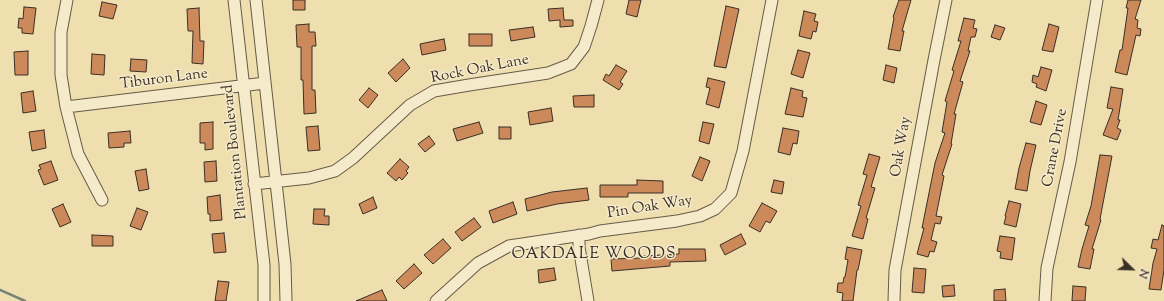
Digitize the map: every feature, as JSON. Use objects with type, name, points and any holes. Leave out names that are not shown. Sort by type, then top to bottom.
[{"type":"street","points":[[67,0],[61,32],[61,75],[66,107],[78,154],[102,200]]},
{"type":"street","name":"Plantation Boulevard","points":[[234,0],[264,265],[264,301]]},
{"type":"street","points":[[256,0],[285,264],[286,301]]},
{"type":"street","name":"Rock Oak Lane","points":[[254,184],[309,178],[335,171],[353,158],[410,105],[434,91],[548,73],[571,64],[584,47],[598,0]]},
{"type":"street","name":"Pin Oak Way","points":[[436,301],[478,263],[509,246],[600,231],[678,221],[700,216],[715,208],[731,193],[743,151],[772,0]]},
{"type":"street","name":"Oak Way","points":[[894,301],[895,270],[946,0]]},
{"type":"street","name":"Crane Drive","points":[[1045,301],[1047,268],[1070,162],[1097,0]]},
{"type":"street","name":"Tiburon Lane","points":[[66,107],[265,83]]},
{"type":"street","points":[[579,235],[579,247],[588,301]]},
{"type":"building","points":[[293,0],[305,0],[305,10],[293,10]]},
{"type":"building","points":[[629,0],[641,0],[637,17],[626,14]]},
{"type":"building","points":[[899,0],[911,0],[902,31],[904,31],[900,51],[888,49],[893,17]]},
{"type":"building","points":[[1128,0],[1141,0],[1135,19],[1138,20],[1137,28],[1141,29],[1140,36],[1136,35],[1127,75],[1115,72],[1120,50],[1122,50]]},
{"type":"building","points":[[102,2],[117,5],[113,19],[99,16]]},
{"type":"building","points":[[726,6],[739,9],[726,68],[714,66]]},
{"type":"building","points":[[24,7],[36,8],[33,34],[22,33],[22,28],[18,28],[19,18],[23,19]]},
{"type":"building","points":[[199,8],[200,41],[204,41],[203,64],[192,63],[193,31],[188,31],[187,9]]},
{"type":"building","points":[[563,8],[564,20],[573,20],[573,26],[560,27],[560,20],[549,21],[548,9]]},
{"type":"building","points":[[804,11],[816,14],[814,21],[818,22],[816,32],[813,31],[811,39],[799,36]]},
{"type":"building","points":[[964,18],[975,20],[973,28],[977,29],[975,37],[971,37],[968,51],[970,51],[960,81],[963,82],[954,114],[956,114],[952,144],[942,175],[944,176],[936,216],[942,217],[940,224],[935,223],[931,240],[937,242],[934,252],[930,251],[928,257],[917,254],[924,228],[922,228],[935,163],[945,133],[942,132],[947,102],[945,101],[954,71],[952,70],[961,41],[958,41]]},
{"type":"building","points":[[309,24],[309,32],[315,32],[316,46],[312,46],[312,90],[315,90],[316,113],[304,114],[303,80],[301,80],[301,47],[297,47],[296,25]]},
{"type":"building","points":[[1049,24],[1059,27],[1053,52],[1042,50]]},
{"type":"building","points":[[995,25],[1005,28],[1000,40],[991,37]]},
{"type":"building","points":[[533,27],[535,37],[511,41],[509,30]]},
{"type":"building","points":[[469,34],[492,34],[492,46],[469,46]]},
{"type":"building","points":[[444,39],[446,50],[422,55],[420,44]]},
{"type":"building","points":[[798,50],[810,53],[803,78],[791,74]]},
{"type":"building","points":[[28,51],[28,75],[15,75],[14,52]]},
{"type":"building","points":[[92,54],[105,55],[104,75],[91,74]]},
{"type":"building","points":[[131,59],[147,60],[146,72],[130,71]]},
{"type":"building","points":[[403,59],[410,68],[396,82],[388,73]]},
{"type":"building","points":[[616,65],[627,71],[620,82],[623,84],[619,90],[603,80],[606,74],[609,76]]},
{"type":"building","points":[[886,65],[897,68],[894,83],[883,80]]},
{"type":"building","points":[[1041,67],[1052,70],[1046,91],[1036,87],[1037,84],[1032,82],[1033,75],[1038,77]]},
{"type":"building","points":[[708,78],[725,82],[719,108],[706,104],[710,88],[706,87]]},
{"type":"building","points":[[1111,87],[1123,89],[1118,120],[1120,120],[1117,128],[1121,130],[1117,140],[1103,135],[1113,109],[1107,108]]},
{"type":"building","points":[[369,88],[378,95],[368,108],[359,100]]},
{"type":"building","points":[[791,88],[803,91],[802,97],[807,98],[803,117],[785,114]]},
{"type":"building","points":[[33,91],[36,111],[23,113],[21,93]]},
{"type":"building","points":[[594,95],[594,107],[574,107],[573,96]]},
{"type":"building","points":[[1036,101],[1047,105],[1041,125],[1030,122]]},
{"type":"building","points":[[551,108],[553,121],[530,125],[528,112]]},
{"type":"building","points":[[213,122],[213,149],[205,150],[205,143],[200,143],[200,123]]},
{"type":"building","points":[[479,122],[483,133],[457,141],[453,129]]},
{"type":"building","points":[[703,122],[714,124],[709,144],[699,141]]},
{"type":"building","points":[[318,126],[320,150],[308,151],[306,127]]},
{"type":"building","points":[[499,127],[511,127],[511,139],[499,139]]},
{"type":"building","points":[[783,128],[799,131],[797,144],[793,143],[790,155],[778,152]]},
{"type":"building","points":[[44,130],[46,148],[32,151],[29,132]]},
{"type":"building","points":[[130,131],[131,143],[124,143],[124,147],[109,148],[108,133]]},
{"type":"building","points":[[429,136],[435,144],[425,152],[418,144]]},
{"type":"building","points":[[1026,143],[1036,145],[1027,191],[1015,189]]},
{"type":"building","points":[[869,154],[880,157],[871,187],[875,188],[866,218],[868,219],[863,239],[852,236],[861,206],[858,205],[867,175],[863,174]]},
{"type":"building","points":[[1100,155],[1112,156],[1101,220],[1092,249],[1094,249],[1090,269],[1078,267],[1089,226],[1085,225],[1091,206]]},
{"type":"building","points":[[700,157],[710,161],[702,181],[692,176]]},
{"type":"building","points":[[400,159],[409,167],[406,171],[408,173],[402,180],[399,177],[396,181],[387,173]]},
{"type":"building","points":[[51,161],[58,180],[44,185],[38,170],[41,169],[39,165]]},
{"type":"building","points":[[216,161],[217,181],[205,182],[204,162]]},
{"type":"building","points":[[146,169],[149,189],[139,191],[135,171]]},
{"type":"building","points":[[637,180],[663,181],[663,193],[628,193],[628,197],[600,197],[600,185],[637,185]]},
{"type":"building","points":[[774,180],[784,182],[782,194],[771,192]]},
{"type":"building","points":[[587,188],[589,200],[557,204],[527,211],[525,199],[552,192]]},
{"type":"building","points":[[220,195],[222,220],[210,221],[207,197]]},
{"type":"building","points":[[373,197],[377,208],[363,214],[359,204]]},
{"type":"building","points":[[1009,201],[1021,204],[1016,227],[1004,224]]},
{"type":"building","points":[[513,202],[517,214],[493,223],[489,211]]},
{"type":"building","points":[[762,203],[777,211],[770,223],[766,221],[760,232],[749,226]]},
{"type":"building","points":[[63,204],[71,222],[60,227],[52,209]]},
{"type":"building","points":[[137,208],[148,212],[141,230],[130,226]]},
{"type":"building","points":[[314,209],[325,209],[324,216],[329,216],[329,225],[313,224]]},
{"type":"building","points":[[474,218],[481,227],[462,241],[455,232]]},
{"type":"building","points":[[1162,225],[1164,226],[1164,270],[1161,290],[1149,289],[1157,249],[1151,248],[1153,239],[1158,240]]},
{"type":"building","points":[[224,233],[226,252],[214,253],[212,234]]},
{"type":"building","points":[[741,234],[746,244],[725,255],[720,245]]},
{"type":"building","points":[[92,235],[113,236],[113,246],[92,246]]},
{"type":"building","points":[[1000,236],[1015,238],[1012,260],[1000,258],[1001,252],[997,251]]},
{"type":"building","points":[[443,239],[451,248],[433,264],[424,255]]},
{"type":"building","points":[[847,247],[862,250],[857,270],[853,301],[842,301],[843,293],[837,292],[838,283],[843,283],[845,277],[848,260],[845,259]]},
{"type":"building","points":[[679,249],[705,249],[706,261],[670,262],[670,266],[612,271],[611,259],[643,258],[643,256],[679,254]]},
{"type":"building","points":[[414,264],[422,273],[404,289],[396,281]]},
{"type":"building","points":[[554,268],[556,280],[539,283],[538,270]]},
{"type":"building","points":[[914,268],[926,269],[924,293],[912,292]]},
{"type":"building","points":[[218,281],[229,282],[226,301],[215,301]]},
{"type":"building","points":[[954,285],[955,296],[943,297],[942,286]]},
{"type":"building","points":[[1073,286],[1086,287],[1085,301],[1072,301]]},
{"type":"building","points":[[1005,289],[1006,301],[994,301],[994,290]]},
{"type":"building","points":[[382,290],[387,301],[356,301]]},
{"type":"waterway","points":[[0,290],[25,301]]},
{"type":"district","name":"OAKDALE WOODS","points":[[594,255]]}]
